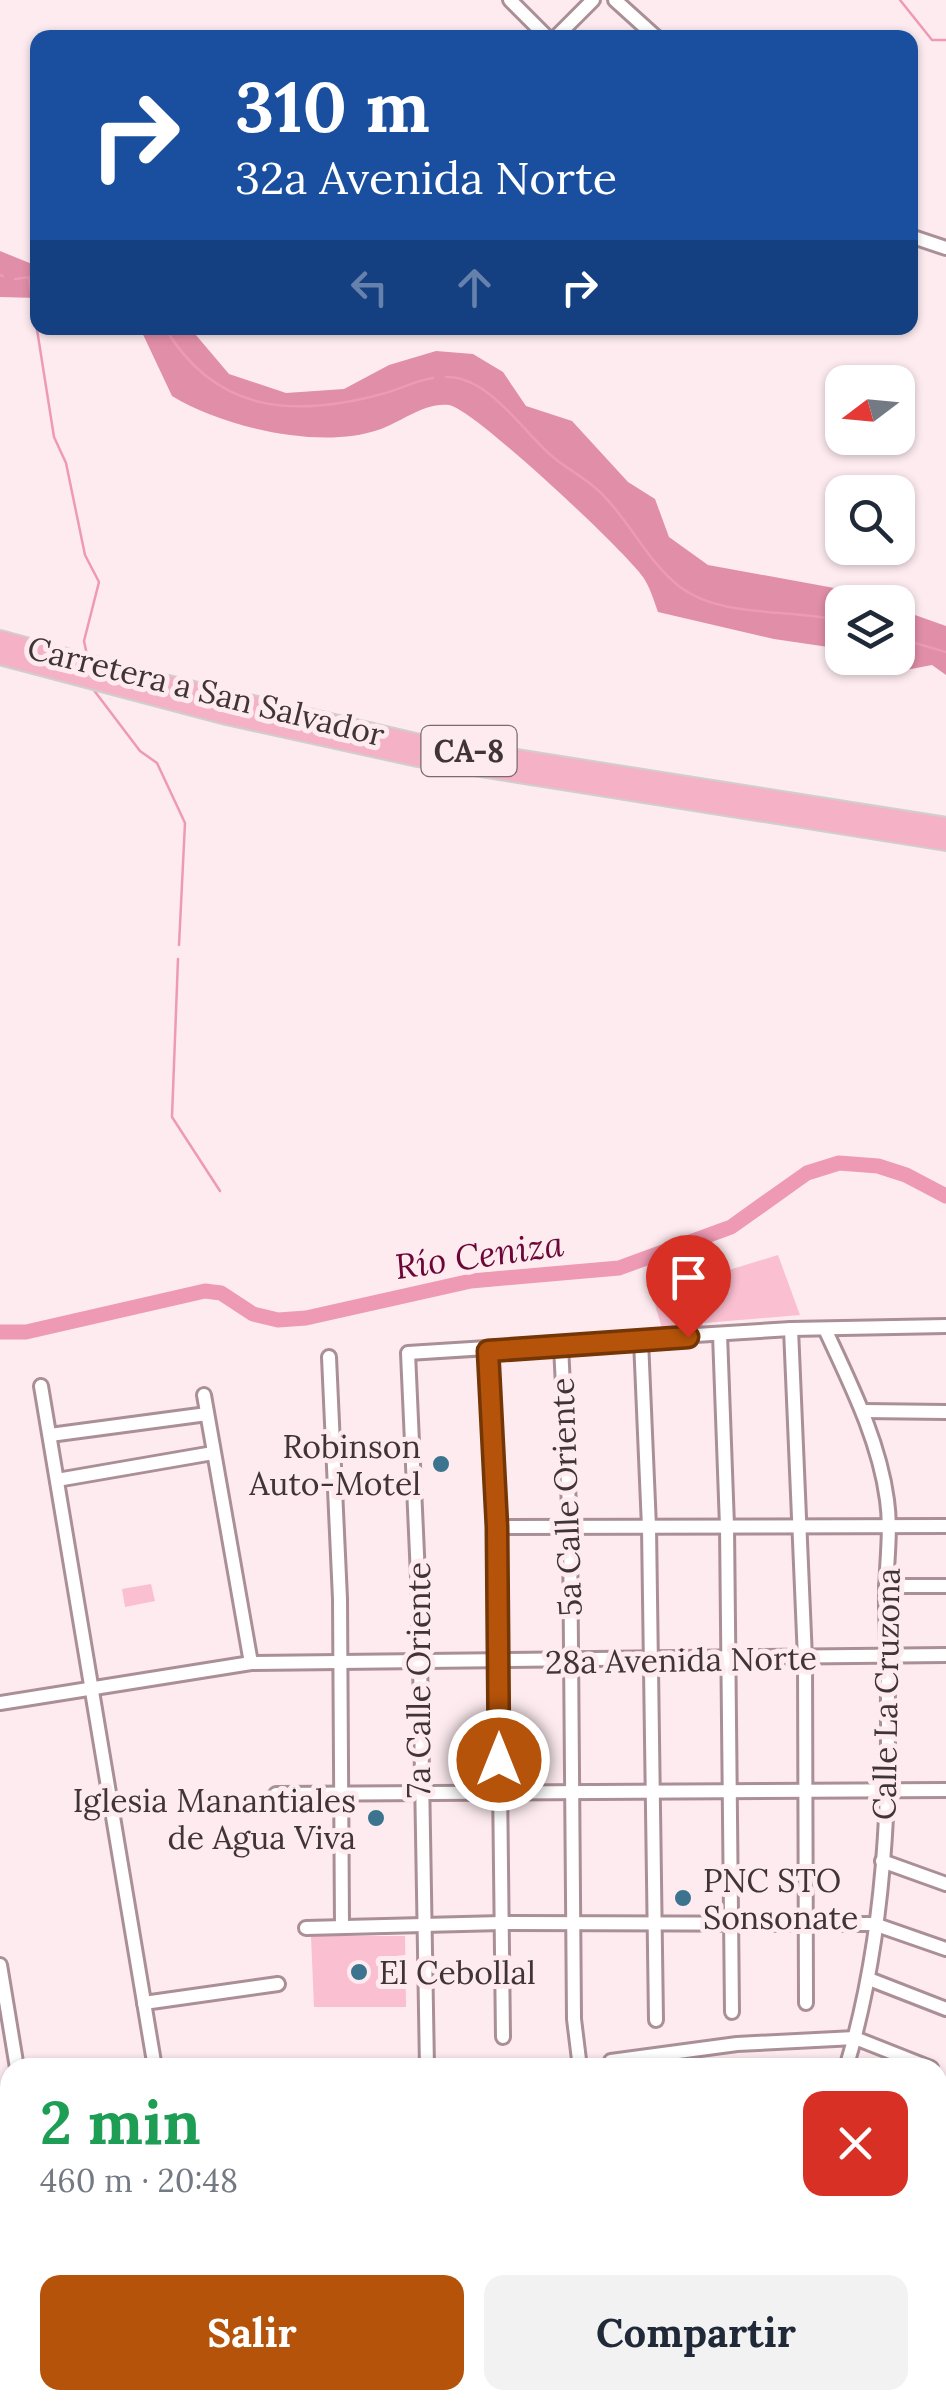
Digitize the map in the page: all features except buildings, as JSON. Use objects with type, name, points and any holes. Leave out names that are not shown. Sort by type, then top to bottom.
[{"type":"highway","name":"Carretera a San Salvador","points":[[0,640],[155,682],[416,743],[946,826]]},
{"type":"highway","name":"CA-8","points":[[0,655],[227,714],[418,757],[946,841]]},
{"type":"street","points":[[510,0],[543,30]]},
{"type":"street","points":[[561,30],[593,0]]},
{"type":"street","points":[[616,0],[648,30]]},
{"type":"street","points":[[918,239],[946,248]]},
{"type":"street","points":[[504,2037],[497,1527],[488,1351],[791,1329],[946,1326]]},
{"type":"street","points":[[791,1329],[806,1659],[806,2003]]},
{"type":"street","name":"Calle La Cruzona","points":[[825,1329],[862,1411],[884,1488],[889,1526],[887,1792],[882,1861],[870,1979],[849,2058]]},
{"type":"street","points":[[720,1334],[727,1526],[732,2012]]},
{"type":"street","points":[[641,1340],[652,1660],[650,1793],[656,2020]]},
{"type":"street","name":"5a Calle Oriente","points":[[561,1346],[570,1526],[574,2018],[579,2058]]},
{"type":"street","name":"7a Calle Oriente","points":[[426,2058],[408,1353],[488,1351]]},
{"type":"street","points":[[329,1357],[340,1599],[338,1794],[342,1927]]},
{"type":"street","points":[[41,1386],[154,2058]]},
{"type":"street","points":[[204,1395],[251,1663]]},
{"type":"street","points":[[862,1411],[946,1412]]},
{"type":"street","points":[[50,1435],[207,1414]]},
{"type":"street","points":[[57,1480],[212,1452]]},
{"type":"street","points":[[497,1527],[946,1526]]},
{"type":"street","points":[[886,1586],[946,1586]]},
{"type":"street","name":"28a Avenida Norte","points":[[0,1703],[251,1663],[946,1655]]},
{"type":"street","points":[[276,1794],[946,1790]]},
{"type":"street","points":[[882,1861],[946,1884]]},
{"type":"street","points":[[306,1928],[502,1923],[874,1924],[946,1949]]},
{"type":"street","points":[[0,1965],[15,2058]]},
{"type":"street","points":[[870,1979],[946,2009]]},
{"type":"street","points":[[144,2003],[278,1984]]},
{"type":"street","points":[[633,2058],[737,2044],[855,2038],[906,2058]]},
{"type":"shaded area","points":[[0,251],[30,263],[30,298],[0,297]]},
{"type":"shaded area","points":[[143,335],[196,335],[229,374],[286,393],[344,389],[389,365],[436,351],[473,354],[503,372],[526,406],[572,421],[628,482],[655,499],[669,537],[708,565],[825,586],[825,646],[658,612],[643,577],[609,540],[517,454],[464,412],[449,405],[421,410],[378,430],[328,437],[244,426],[172,396]]},
{"type":"shaded area","points":[[915,615],[946,626],[946,675],[932,665],[915,668]]},
{"type":"shaded area","points":[[778,1255],[800,1315],[704,1323],[693,1281]]},
{"type":"shaded area","points":[[690,1281],[704,1329],[663,1332],[651,1291]]},
{"type":"shaded area","points":[[151,1584],[155,1601],[125,1607],[122,1589]]},
{"type":"shaded area","name":"El Cebollal","points":[[311,1936],[405,1936],[406,2007],[314,2007]]},
{"type":"waterway","points":[[900,0],[932,40],[946,40]]},
{"type":"waterway","points":[[15,279],[30,277]]},
{"type":"waterway","points":[[29,279],[30,285]]},
{"type":"waterway","points":[[38,335],[54,437],[66,463],[85,555],[99,582],[84,641],[87,655]]},
{"type":"waterway","points":[[170,335],[208,378],[259,402],[288,406],[349,402],[433,378]]},
{"type":"waterway","points":[[446,377],[462,379],[491,395],[553,457],[596,489],[658,566],[680,587],[716,604],[825,617]]},
{"type":"waterway","points":[[915,643],[946,652]]},
{"type":"waterway","points":[[93,689],[140,751],[157,763],[185,823],[179,945]]},
{"type":"waterway","points":[[178,959],[172,1117],[220,1191]]},
{"type":"waterway","name":"Río Ceniza","points":[[0,1332],[26,1332],[205,1291],[221,1293],[253,1314],[278,1320],[306,1318],[471,1281],[619,1268],[731,1227],[807,1173],[839,1163],[878,1166],[906,1175],[946,1196]]},
{"type":"place","name":"Robinson Auto-Motel","points":[[441,1464]]},
{"type":"place","name":"Iglesia Manantiales de Agua Viva","points":[[376,1818]]},
{"type":"place","name":"PNC STO Sonsonate","points":[[683,1898]]},
{"type":"place","name":"El Cebollal","points":[[359,1972]]},
{"type":"route","points":[[499,1760],[497,1527],[488,1351],[688,1337]]}]
